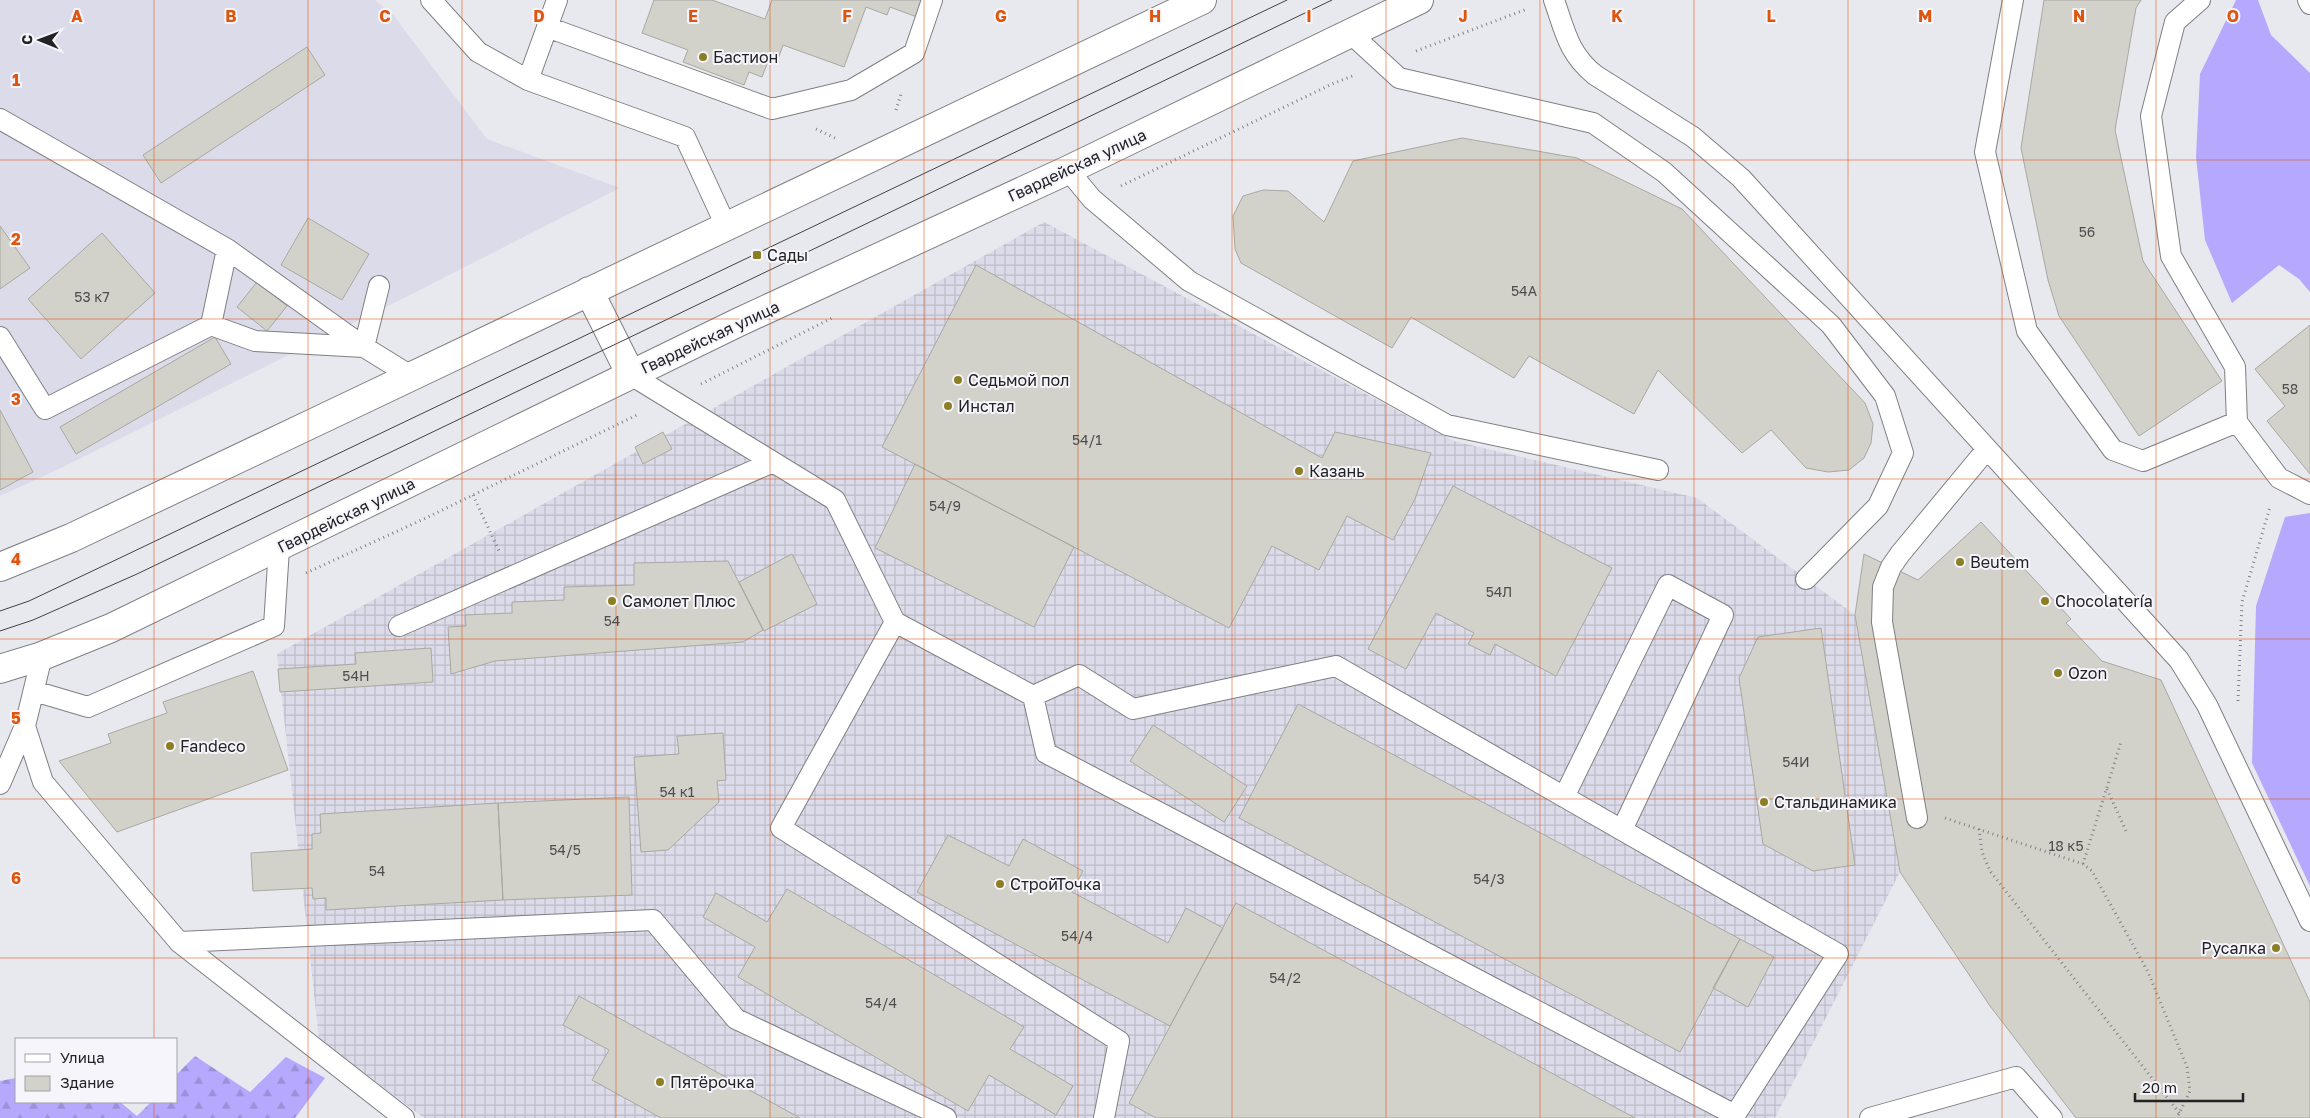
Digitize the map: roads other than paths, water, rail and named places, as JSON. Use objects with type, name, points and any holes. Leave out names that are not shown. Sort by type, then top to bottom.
[{"type":"main road","points":[[0,567],[70,538],[1202,0]]},
{"type":"main road","name":"Гвардейская улица","points":[[0,669],[42,656],[111,628],[279,548],[630,374],[1068,170],[1419,0]]},
{"type":"main road","points":[[589,291],[630,374]]},
{"type":"lane","points":[[431,0],[478,52],[528,80],[684,137],[726,226]]},
{"type":"lane","points":[[528,80],[556,0]]},
{"type":"lane","points":[[546,27],[772,109],[851,90],[914,53],[932,0]]},
{"type":"lane","points":[[1554,0],[1571,49],[1582,63],[1595,75],[1692,137],[1741,178],[2169,649],[2189,674],[2223,738],[2310,921]]},
{"type":"lane","points":[[2013,0],[1985,152],[2026,331],[2113,450],[2143,461],[2238,422]]},
{"type":"lane","points":[[2200,0],[2175,22],[2151,116],[2171,256],[2235,367],[2238,422],[2279,478],[2310,494]]},
{"type":"lane","points":[[2308,0],[2310,4]]},
{"type":"lane","points":[[1350,33],[1399,78],[1593,123],[1664,172],[1831,325],[1885,396],[1903,453],[1878,506],[1806,580]]},
{"type":"lane","points":[[0,119],[227,249],[364,347],[411,376]]},
{"type":"lane","points":[[1068,170],[1092,200],[1189,281],[1447,425],[1658,470]]},
{"type":"lane","points":[[211,325],[227,249]]},
{"type":"lane","points":[[364,347],[379,286]]},
{"type":"lane","points":[[0,337],[45,409],[211,325],[255,340],[364,347]]},
{"type":"lane","points":[[630,374],[835,500],[895,622],[1033,696],[1046,753],[1736,1115],[1838,954],[1336,666],[1133,708],[1078,675],[1033,696]]},
{"type":"lane","points":[[1916,813],[1882,622],[1883,587],[1891,567],[1900,554],[1987,449]]},
{"type":"lane","points":[[399,626],[773,462]]},
{"type":"lane","points":[[34,691],[88,707],[274,626],[279,548]]},
{"type":"lane","points":[[1564,797],[1668,585],[1723,615],[1622,830]]},
{"type":"lane","points":[[895,622],[781,828],[1119,1041],[1104,1118]]},
{"type":"lane","points":[[0,784],[25,726],[42,656]]},
{"type":"lane","points":[[25,726],[44,782],[179,942],[404,1118]]},
{"type":"lane","points":[[179,942],[653,920],[736,1019],[946,1118]]},
{"type":"lane","points":[[1870,1118],[2016,1077],[2052,1118]]},
{"type":"tram line","points":[[0,611],[29,601],[124,556],[1287,0]]},
{"type":"tram line","points":[[0,631],[33,620],[137,574],[1332,0]]},
{"type":"place","name":"Бастион","points":[[703,57]]},
{"type":"place","name":"Сады","points":[[757,255]]},
{"type":"place","name":"Седьмой пол","points":[[958,380]]},
{"type":"place","name":"Инстал","points":[[948,406]]},
{"type":"place","name":"Казань","points":[[1299,471]]},
{"type":"place","name":"Beutem","points":[[1960,562]]},
{"type":"place","name":"Самолет Плюс","points":[[612,601]]},
{"type":"place","name":"Chocolatería","points":[[2045,601]]},
{"type":"place","name":"Ozon","points":[[2058,673]]},
{"type":"place","name":"Fandeco","points":[[170,746]]},
{"type":"place","name":"Стальдинамика","points":[[1764,802]]},
{"type":"place","name":"СтройТочка","points":[[1000,884]]},
{"type":"place","name":"Русалка","points":[[2276,948]]},
{"type":"place","name":"Пятёрочка","points":[[660,1082]]}]
